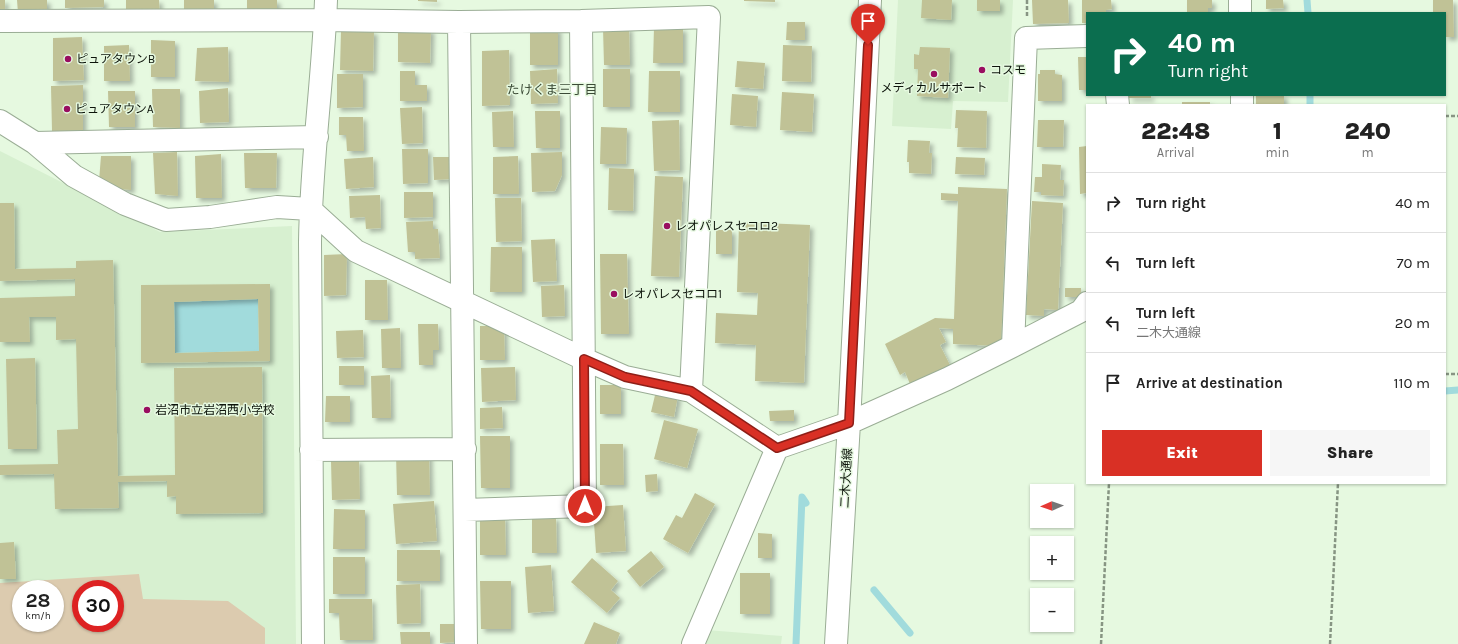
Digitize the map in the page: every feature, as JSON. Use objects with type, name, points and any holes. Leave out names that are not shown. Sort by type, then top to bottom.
[{"type":"street","name":"二木大通線","points":[[836,644],[849,423],[870,0]]},
{"type":"street","points":[[1240,0],[1240,12]]},
{"type":"street","points":[[0,21],[325,10],[459,22],[709,18],[691,391]]},
{"type":"street","points":[[313,644],[310,209],[317,137],[325,10]]},
{"type":"street","points":[[465,510],[585,506],[581,21]]},
{"type":"street","points":[[459,22],[466,644]]},
{"type":"street","points":[[1014,346],[1026,38],[1086,36]]},
{"type":"street","points":[[0,121],[35,143],[74,176],[124,204],[166,220],[277,207],[310,209],[356,251],[625,377],[691,391],[777,448]]},
{"type":"street","points":[[35,143],[317,137]]},
{"type":"street","points":[[692,644],[777,448],[849,423],[947,379],[1081,311],[1086,304]]},
{"type":"street","points":[[311,450],[465,449]]},
{"type":"path","points":[[1446,116],[1458,116]]},
{"type":"path","points":[[1446,374],[1458,374]]},
{"type":"path","points":[[1101,644],[1109,484]]},
{"type":"path","points":[[1330,644],[1338,484]]},
{"type":"shaded area","points":[[898,0],[1013,0],[1008,102],[953,101],[951,129],[892,126]]},
{"type":"shaded area","name":"岩沼市立岩沼西小学校","points":[[0,151],[160,232],[292,226],[296,644],[0,644]]},
{"type":"shaded area","points":[[139,574],[143,599],[228,601],[265,628],[265,644],[0,644],[0,583],[12,582],[12,632],[64,632],[64,580],[46,580]]},
{"type":"shaded area","points":[[706,630],[782,636],[781,644],[700,644]]},
{"type":"water","points":[[258,299],[259,351],[175,353],[174,302]]},
{"type":"building","points":[[0,0],[5,0],[5,11],[0,11]]},
{"type":"building","points":[[17,0],[47,0],[47,13],[18,13]]},
{"type":"building","points":[[65,0],[104,0],[104,7],[65,8]]},
{"type":"building","points":[[126,0],[159,0],[160,16],[126,17]]},
{"type":"building","points":[[184,0],[214,0],[214,17],[184,16]]},
{"type":"building","points":[[247,0],[277,0],[277,12],[247,12]]},
{"type":"building","points":[[437,0],[437,2],[418,1]]},
{"type":"building","points":[[775,0],[775,2],[744,1]]},
{"type":"building","points":[[922,0],[952,0],[951,20],[921,18]]},
{"type":"building","points":[[977,0],[1000,0],[1000,11],[977,11]]},
{"type":"building","points":[[1032,0],[1068,0],[1069,23],[1033,24]]},
{"type":"building","points":[[1082,0],[1111,0],[1112,9],[1106,10],[1106,12],[1086,12],[1086,23],[1082,23]]},
{"type":"building","points":[[1187,0],[1212,0],[1212,8],[1208,8],[1208,12],[1187,12]]},
{"type":"building","points":[[1266,0],[1283,0],[1284,8],[1266,9]]},
{"type":"building","points":[[1433,0],[1453,0],[1454,37],[1446,37],[1446,12],[1433,12]]},
{"type":"building","points":[[787,22],[805,22],[805,40],[786,40]]},
{"type":"building","points":[[629,27],[630,65],[604,65],[603,28]]},
{"type":"building","points":[[654,27],[683,28],[683,63],[653,63]]},
{"type":"building","points":[[530,28],[558,28],[558,65],[530,65]]},
{"type":"building","points":[[398,29],[431,29],[430,63],[398,62]]},
{"type":"building","points":[[341,30],[374,31],[373,71],[340,70]]},
{"type":"building","name":"ピュアタウンB","points":[[82,37],[84,80],[53,81],[53,38]]},
{"type":"building","points":[[151,40],[175,41],[175,77],[151,77]]},
{"type":"building","points":[[129,45],[130,81],[104,81],[104,46]]},
{"type":"building","points":[[783,45],[812,46],[811,82],[782,81]]},
{"type":"building","points":[[228,47],[229,82],[195,81],[197,48]]},
{"type":"building","points":[[920,47],[950,48],[948,98],[917,96],[918,69],[914,69],[914,54],[919,55]]},
{"type":"building","points":[[509,50],[510,105],[482,106],[482,51]]},
{"type":"building","points":[[1078,57],[1086,57],[1086,90],[1079,90]]},
{"type":"building","points":[[737,61],[765,63],[763,89],[735,87]]},
{"type":"building","points":[[557,69],[558,103],[531,104],[530,71]]},
{"type":"building","points":[[603,69],[630,69],[630,107],[603,107]]},
{"type":"building","points":[[1040,70],[1055,70],[1055,74],[1062,75],[1062,101],[1038,101],[1038,74],[1040,74]]},
{"type":"building","points":[[400,71],[415,71],[415,85],[427,85],[427,101],[400,101]]},
{"type":"building","points":[[649,71],[680,71],[680,112],[648,112]]},
{"type":"building","points":[[337,74],[363,74],[363,107],[337,108]]},
{"type":"building","name":"ピュアタウンA","points":[[83,85],[83,131],[52,131],[51,86]]},
{"type":"building","points":[[228,88],[229,122],[200,123],[199,91]]},
{"type":"building","points":[[152,89],[180,89],[180,128],[153,127]]},
{"type":"building","points":[[108,91],[135,91],[135,127],[109,127]]},
{"type":"building","points":[[782,92],[814,94],[812,132],[780,130]]},
{"type":"building","points":[[732,94],[758,96],[756,127],[730,125]]},
{"type":"building","points":[[1129,96],[1151,96],[1151,98],[1129,98]]},
{"type":"building","points":[[1256,96],[1284,96],[1284,104],[1256,104]]},
{"type":"building","points":[[1182,102],[1210,102],[1210,104],[1182,104]]},
{"type":"building","points":[[422,107],[423,143],[402,144],[400,108]]},
{"type":"building","points":[[956,110],[987,111],[986,148],[957,147],[958,128],[955,128]]},
{"type":"building","points":[[513,111],[514,147],[493,147],[492,112]]},
{"type":"building","points":[[535,111],[560,111],[560,148],[536,148]]},
{"type":"building","points":[[339,117],[363,117],[364,151],[347,151],[346,135],[339,135]]},
{"type":"building","points":[[679,120],[680,170],[654,171],[652,121]]},
{"type":"building","points":[[1038,120],[1064,120],[1063,147],[1037,147]]},
{"type":"building","points":[[601,127],[627,128],[626,164],[600,164]]},
{"type":"building","points":[[908,140],[930,141],[929,153],[932,153],[931,174],[909,173],[909,162],[907,162]]},
{"type":"building","points":[[1086,146],[1086,193],[1080,194],[1079,147]]},
{"type":"building","points":[[402,149],[428,149],[428,183],[403,184]]},
{"type":"building","points":[[177,152],[178,196],[155,194],[153,153]]},
{"type":"building","points":[[562,152],[562,175],[555,191],[532,192],[531,153]]},
{"type":"building","points":[[244,153],[277,153],[276,188],[245,188]]},
{"type":"building","points":[[221,154],[222,198],[196,198],[195,156]]},
{"type":"building","points":[[101,156],[131,156],[131,190],[120,189],[99,181]]},
{"type":"building","points":[[518,156],[519,194],[493,194],[493,157]]},
{"type":"building","points":[[373,157],[374,187],[346,189],[344,159]]},
{"type":"building","points":[[433,157],[450,157],[451,179],[434,180]]},
{"type":"building","points":[[956,157],[985,158],[984,175],[955,174]]},
{"type":"building","points":[[1042,164],[1061,165],[1060,180],[1064,180],[1063,196],[1041,195],[1041,192],[1034,192],[1035,177],[1042,177]]},
{"type":"building","points":[[609,168],[634,169],[633,211],[608,210]]},
{"type":"building","name":"レオパレスセコロ2","points":[[655,176],[683,177],[679,277],[651,276]]},
{"type":"building","points":[[958,187],[1007,189],[1001,346],[953,344],[953,329],[939,328],[946,342],[940,345],[950,365],[910,384],[905,372],[900,375],[885,344],[935,318],[954,319],[958,201],[941,200],[941,193],[958,194]]},
{"type":"building","points":[[404,192],[433,192],[433,217],[404,218]]},
{"type":"building","points":[[380,195],[381,228],[366,229],[365,217],[350,218],[349,196]]},
{"type":"building","points":[[495,198],[521,198],[522,241],[496,242]]},
{"type":"building","points":[[1032,201],[1063,203],[1058,310],[1044,309],[1044,316],[1026,315]]},
{"type":"building","points":[[0,203],[14,203],[15,269],[76,268],[76,261],[113,260],[118,476],[175,475],[174,368],[262,367],[263,513],[176,514],[176,496],[167,497],[167,481],[118,482],[119,508],[55,509],[54,474],[0,475],[0,465],[58,464],[57,430],[78,429],[76,339],[56,340],[56,317],[29,317],[30,342],[0,342],[0,298],[75,296],[75,279],[0,281]]},
{"type":"building","points":[[433,221],[433,229],[438,229],[440,258],[415,259],[415,252],[408,252],[406,222]]},
{"type":"building","points":[[739,222],[810,225],[804,383],[755,381],[756,345],[715,343],[716,313],[757,315],[758,293],[737,292]]},
{"type":"building","points":[[716,230],[732,230],[732,254],[716,254]]},
{"type":"building","points":[[555,239],[557,281],[533,282],[531,240]]},
{"type":"building","points":[[491,247],[522,247],[522,292],[490,292]]},
{"type":"building","points":[[347,254],[346,295],[324,296],[324,255]]},
{"type":"building","name":"レオパレスセコロ1","points":[[600,254],[627,254],[629,334],[601,334]]},
{"type":"building","points":[[365,280],[387,280],[388,320],[365,320]]},
{"type":"building","points":[[270,284],[270,361],[141,363],[141,285]],"holes":[[[258,299],[259,351],[175,353],[174,302]]]},
{"type":"building","points":[[564,285],[565,316],[542,317],[541,286]]},
{"type":"building","points":[[1065,288],[1081,288],[1081,297],[1065,297]]},
{"type":"building","points":[[418,324],[438,324],[439,350],[433,350],[433,365],[419,365]]},
{"type":"building","points":[[480,326],[504,326],[505,360],[480,360]]},
{"type":"building","points":[[400,328],[401,368],[382,368],[381,329]]},
{"type":"building","points":[[363,330],[364,357],[337,358],[336,331]]},
{"type":"building","points":[[35,358],[37,449],[8,449],[6,359]]},
{"type":"building","points":[[339,366],[364,366],[364,385],[339,385]]},
{"type":"building","points":[[515,367],[516,400],[482,402],[481,368]]},
{"type":"building","points":[[390,375],[391,418],[372,418],[371,376]]},
{"type":"building","points":[[600,385],[621,385],[621,414],[600,414]]},
{"type":"building","points":[[656,391],[678,396],[674,417],[651,412]]},
{"type":"building","points":[[326,396],[350,396],[350,422],[325,422]]},
{"type":"building","points":[[502,407],[503,428],[480,429],[480,408]]},
{"type":"building","points":[[794,410],[794,421],[770,421],[769,411]]},
{"type":"building","points":[[664,420],[698,429],[687,468],[654,459]]},
{"type":"building","points":[[480,436],[510,436],[510,488],[481,488]]},
{"type":"building","points":[[600,444],[623,444],[624,485],[600,485]]},
{"type":"building","points":[[396,453],[429,453],[430,495],[397,495]]},
{"type":"building","points":[[359,460],[360,499],[332,500],[331,461]]},
{"type":"building","points":[[657,474],[658,491],[646,492],[645,475]]},
{"type":"building","points":[[695,493],[715,504],[688,553],[663,539],[676,515],[682,518]]},
{"type":"building","points":[[434,501],[437,541],[396,544],[393,504]]},
{"type":"building","points":[[623,505],[626,551],[596,553],[593,507]]},
{"type":"building","points":[[334,509],[365,510],[365,549],[333,549]]},
{"type":"building","points":[[505,516],[506,555],[480,555],[480,517]]},
{"type":"building","points":[[556,517],[557,553],[532,553],[532,518]]},
{"type":"building","points":[[758,533],[772,534],[772,558],[758,558]]},
{"type":"building","points":[[14,542],[16,579],[0,579],[0,543]]},
{"type":"building","points":[[397,550],[440,550],[440,581],[397,581]]},
{"type":"building","points":[[651,551],[664,567],[640,587],[627,571]]},
{"type":"building","points":[[333,557],[365,557],[365,594],[333,594]]},
{"type":"building","points":[[592,558],[618,581],[611,590],[620,598],[607,613],[571,582]]},
{"type":"building","points":[[551,565],[554,611],[528,613],[525,567]]},
{"type":"building","points":[[740,573],[770,573],[770,614],[740,614]]},
{"type":"building","points":[[480,581],[511,581],[511,629],[481,629]]},
{"type":"building","points":[[420,584],[421,623],[397,624],[396,585]]},
{"type":"building","points":[[329,599],[372,599],[373,640],[340,640],[339,613],[329,613]]},
{"type":"building","points":[[594,622],[620,633],[616,644],[584,644]]},
{"type":"building","points":[[440,624],[459,624],[459,642],[440,643]]},
{"type":"building","points":[[400,632],[430,632],[430,644],[401,644]]},
{"type":"waterway","points":[[1307,0],[1308,12]]},
{"type":"waterway","points":[[1310,96],[1310,104]]},
{"type":"waterway","points":[[1446,391],[1458,390]]},
{"type":"waterway","points":[[796,644],[802,497],[806,503]]},
{"type":"waterway","points":[[874,590],[910,633]]},
{"type":"place","name":"ピュアタウンB","points":[[68,59]]},
{"type":"place","name":"コスモ","points":[[982,70]]},
{"type":"place","name":"メディカルサポート","points":[[934,74]]},
{"type":"place","name":"ピュアタウンA","points":[[67,109]]},
{"type":"place","name":"レオパレスセコロ2","points":[[667,226]]},
{"type":"place","name":"レオパレスセコロ1","points":[[614,294]]},
{"type":"place","name":"岩沼市立岩沼西小学校","points":[[147,410]]},
{"type":"district","name":"たけくま三丁目","points":[[552,89]]},
{"type":"route","points":[[585,506],[584,359],[625,377],[691,391],[777,448],[849,423],[868,45]]}]
